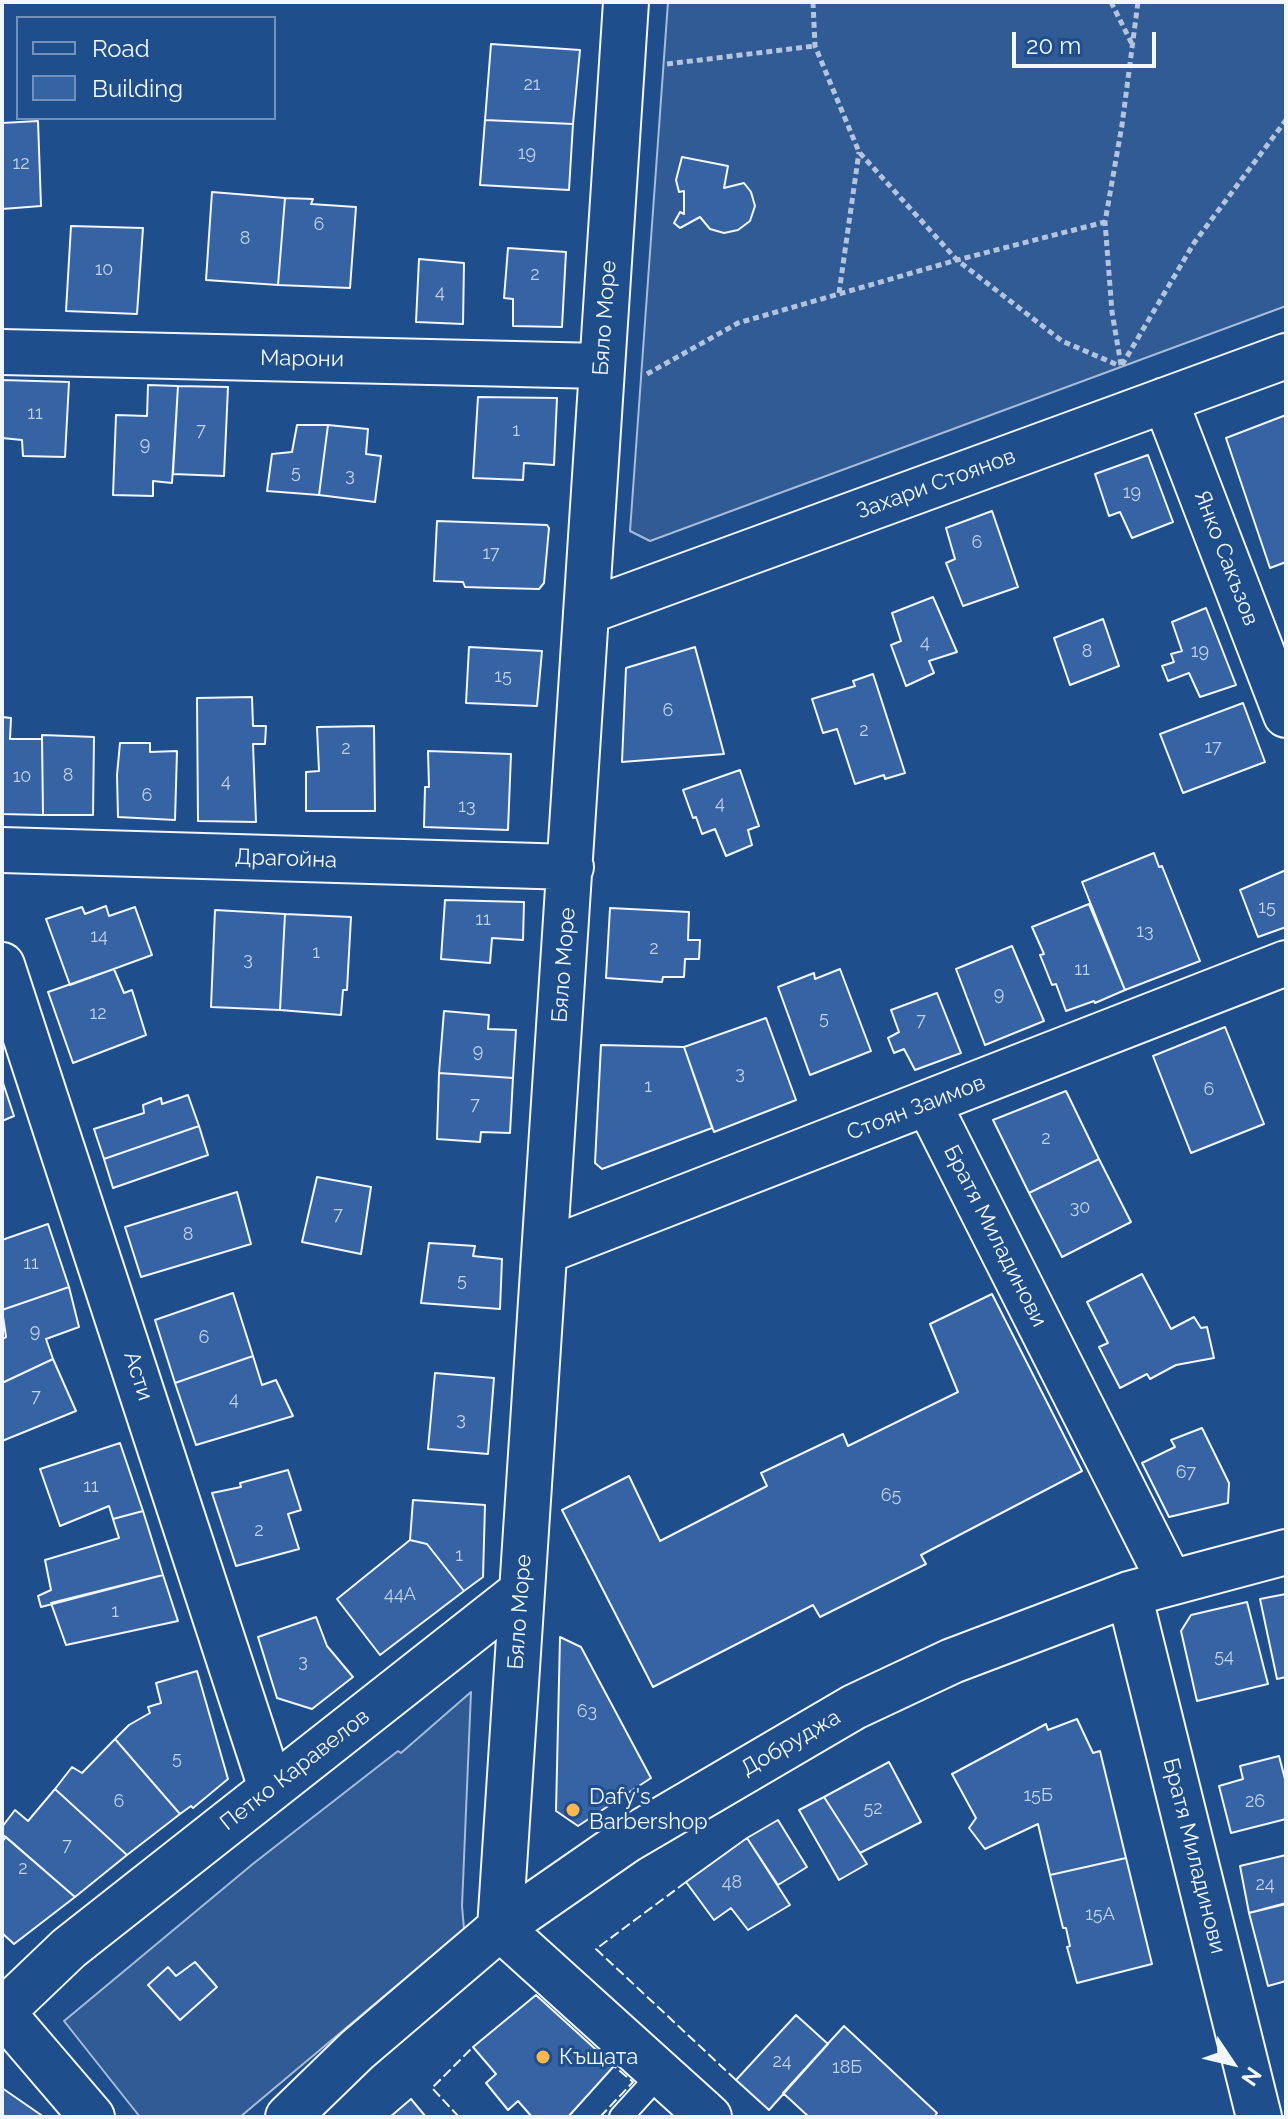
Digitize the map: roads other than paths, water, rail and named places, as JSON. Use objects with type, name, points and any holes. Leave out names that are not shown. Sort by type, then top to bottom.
[{"type":"street","name":"Бяло Море","points":[[500,1928],[626,2]]},
{"type":"street","name":"Марони","points":[[2,352],[600,385]]},
{"type":"street","name":"Захари Стоянов","points":[[586,612],[1286,356]]},
{"type":"street","name":"Янко Сакъзов","points":[[1165,400],[1286,715]]},
{"type":"street","name":"Драгойна","points":[[2,850],[571,867]]},
{"type":"street","name":"Стоян Заимов","points":[[546,1251],[1286,963]]},
{"type":"street","name":"Асти","points":[[2,965],[271,1788]]},
{"type":"street","name":"Братя Миладинови","points":[[928,1103],[1170,1582]]},
{"type":"street","name":"Добруджа","points":[[288,2117],[357,2050],[500,1928],[627,1840],[854,1707],[952,1661],[1129,1594],[1286,1552]]},
{"type":"street","name":"Петко Каравелов","points":[[2,2012],[69,1948],[521,1592]]},
{"type":"street","name":"Братя Миладинови","points":[[1129,1594],[1259,2117]]},
{"type":"street","points":[[500,1928],[709,2117]]},
{"type":"street","points":[[2,2012],[92,2117]]},
{"type":"lane","points":[[621,2117],[661,2073]]},
{"type":"place","name":"Dafy's Barbershop","points":[[573,1810]]},
{"type":"place","name":"Къщата","points":[[543,2057]]}]
